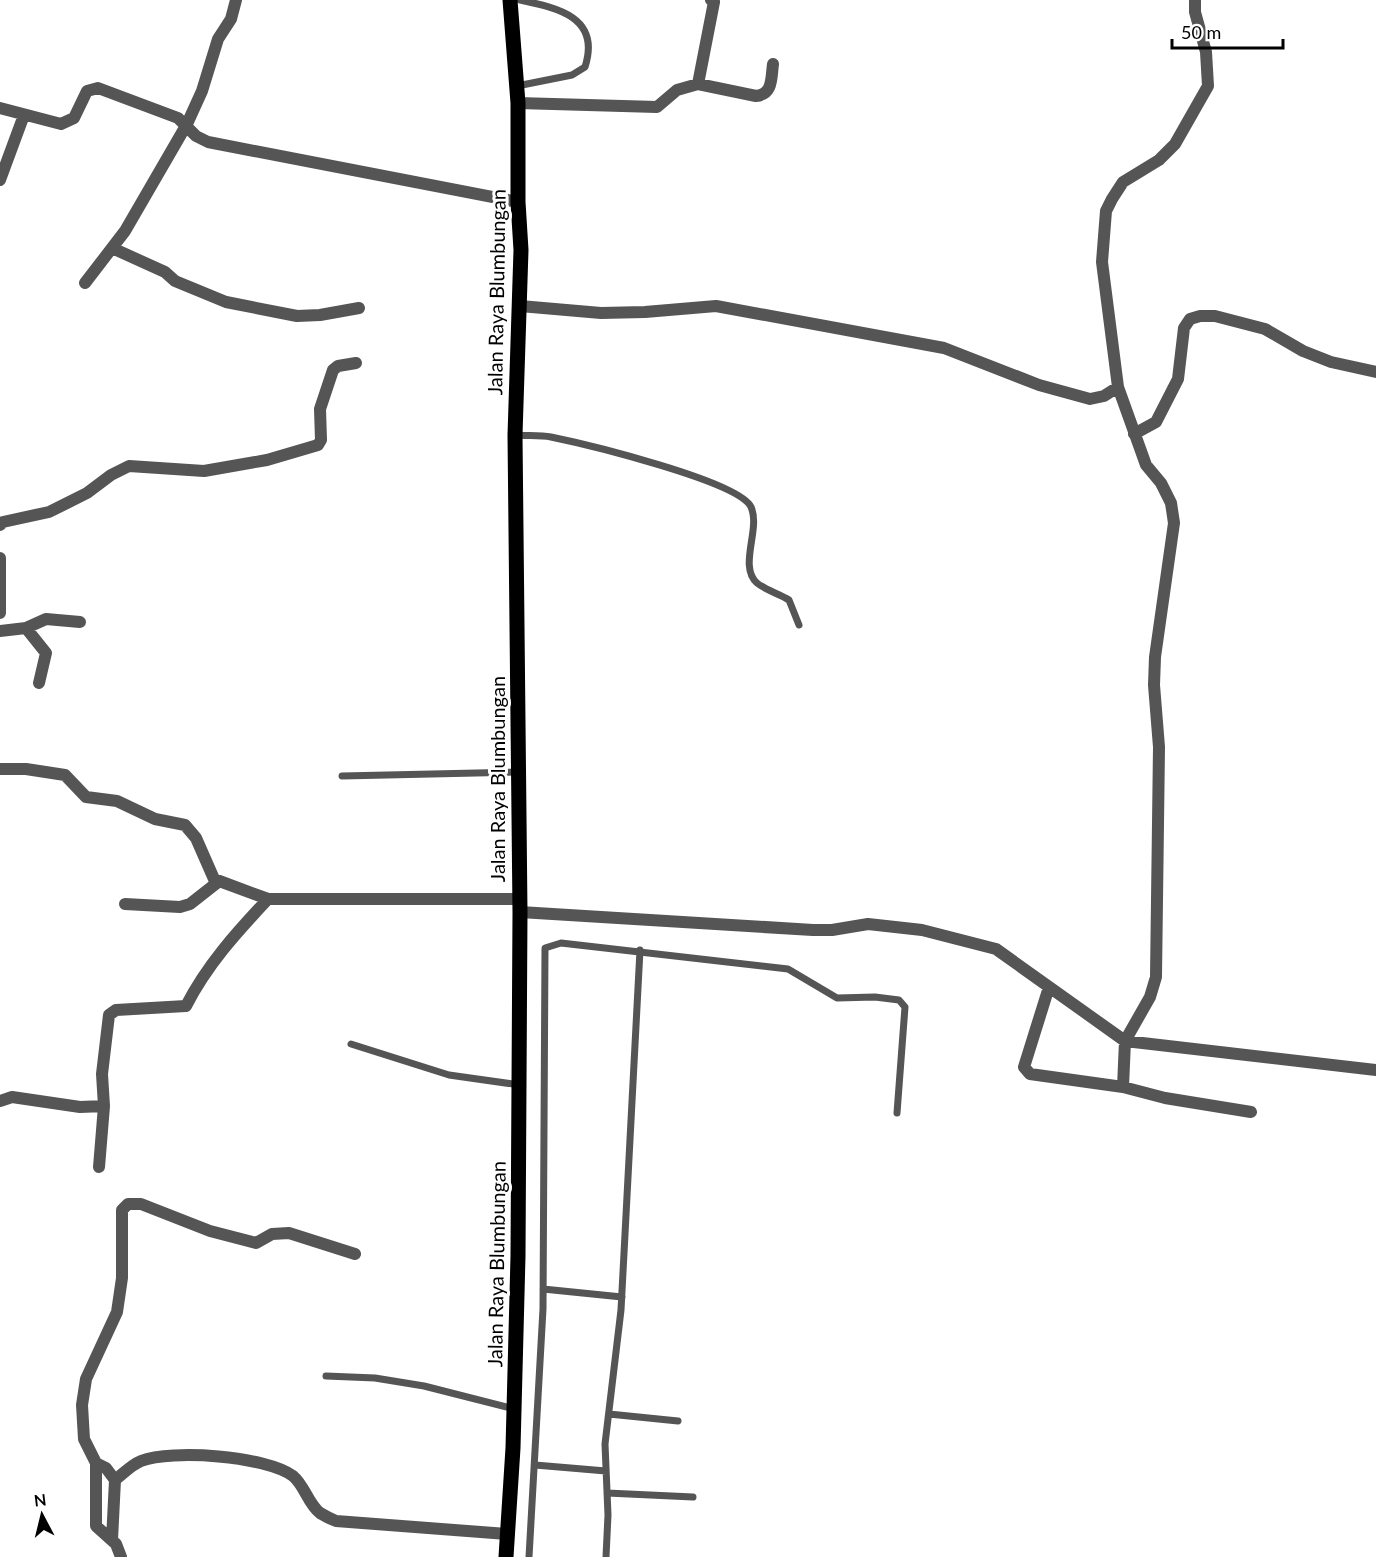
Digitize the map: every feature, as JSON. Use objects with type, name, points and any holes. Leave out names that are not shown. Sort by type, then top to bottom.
[{"type":"main road","name":"Jalan Raya Blumbungan","points":[[506,1557],[514,1409],[520,905],[515,435],[521,250],[518,202],[518,103],[510,0]]},
{"type":"street","points":[[85,283],[125,231],[187,124],[202,91],[218,39],[231,19],[236,0]]},
{"type":"street","points":[[698,84],[714,2],[711,0]]},
{"type":"street","points":[[1123,1087],[1125,1041],[1150,997],[1156,978],[1159,747],[1155,666],[1174,523],[1171,503],[1161,483],[1146,465],[1118,387],[1102,262],[1106,211],[1123,182],[1159,160],[1175,144],[1208,86],[1206,52],[1194,0]]},
{"type":"street","points":[[518,103],[648,109],[657,107],[677,90],[698,84],[756,96],[764,95],[770,88],[773,64]]},
{"type":"street","points":[[0,108],[61,124],[74,118],[87,91],[98,88],[138,101],[187,124],[196,136],[208,142],[518,202]]},
{"type":"street","points":[[0,180],[24,116]]},
{"type":"street","points":[[112,248],[165,272],[175,281],[226,302],[297,316],[320,315],[359,308]]},
{"type":"street","points":[[520,306],[601,313],[716,306],[944,348],[1039,385],[1089,399],[1104,396],[1118,387]]},
{"type":"street","points":[[1134,434],[1156,422],[1178,379],[1184,328],[1190,319],[1200,316],[1215,316],[1265,328],[1303,351],[1331,362],[1376,372]]},
{"type":"street","points":[[0,525],[49,512],[87,493],[111,475],[129,466],[152,465],[204,471],[267,460],[318,445],[321,440],[321,408],[333,370],[338,366],[356,363]]},
{"type":"street","points":[[0,558],[0,613]]},
{"type":"street","points":[[0,631],[26,628],[46,619],[80,622]]},
{"type":"street","points":[[26,628],[46,653],[39,683]]},
{"type":"street","points":[[0,768],[65,775],[86,796],[117,801],[155,819],[185,825],[196,838],[211,874],[218,882],[268,899],[520,905],[813,930],[832,930],[868,924],[922,930],[996,949],[1125,1041],[1376,1070]]},
{"type":"street","points":[[125,904],[180,907],[190,904],[218,882]]},
{"type":"street","points":[[99,1167],[104,1106],[102,1074],[109,1015],[116,1010],[186,1006],[199,979],[229,941],[268,899]]},
{"type":"street","points":[[1049,987],[1024,1067],[1030,1074],[1123,1087],[1165,1098],[1251,1112]]},
{"type":"street","points":[[0,1101],[12,1097],[80,1107],[104,1106]]},
{"type":"street","points":[[121,1557],[112,1540],[96,1526],[96,1463],[84,1439],[82,1422],[86,1379],[117,1312],[122,1278],[122,1210],[128,1204],[141,1204],[210,1231],[256,1243],[272,1234],[289,1233],[356,1254]]},
{"type":"street","points":[[115,1480],[138,1462],[157,1456],[228,1457],[282,1469],[296,1478],[320,1513],[336,1521],[507,1534]]},
{"type":"street","points":[[96,1463],[106,1468],[115,1480],[112,1540]]},
{"type":"lane","points":[[517,86],[572,75],[585,67],[590,45],[582,26],[573,18],[552,7],[520,0]]},
{"type":"lane","points":[[515,435],[549,437],[625,456],[720,486],[740,495],[752,508],[754,517],[750,562],[753,577],[758,584],[789,600],[799,625]]},
{"type":"lane","points":[[342,776],[518,772]]},
{"type":"lane","points":[[529,1557],[543,1289],[545,948],[561,943],[640,950],[788,969],[837,999],[875,997],[899,1000],[905,1007],[897,1113]]},
{"type":"lane","points":[[606,1557],[605,1444],[622,1297],[640,950]]},
{"type":"lane","points":[[351,1044],[448,1075],[519,1085]]},
{"type":"lane","points":[[543,1289],[622,1297]]},
{"type":"lane","points":[[326,1376],[375,1378],[424,1386],[514,1409]]},
{"type":"lane","points":[[609,1414],[678,1421]]},
{"type":"lane","points":[[535,1465],[606,1471]]},
{"type":"lane","points":[[607,1493],[693,1497]]}]
